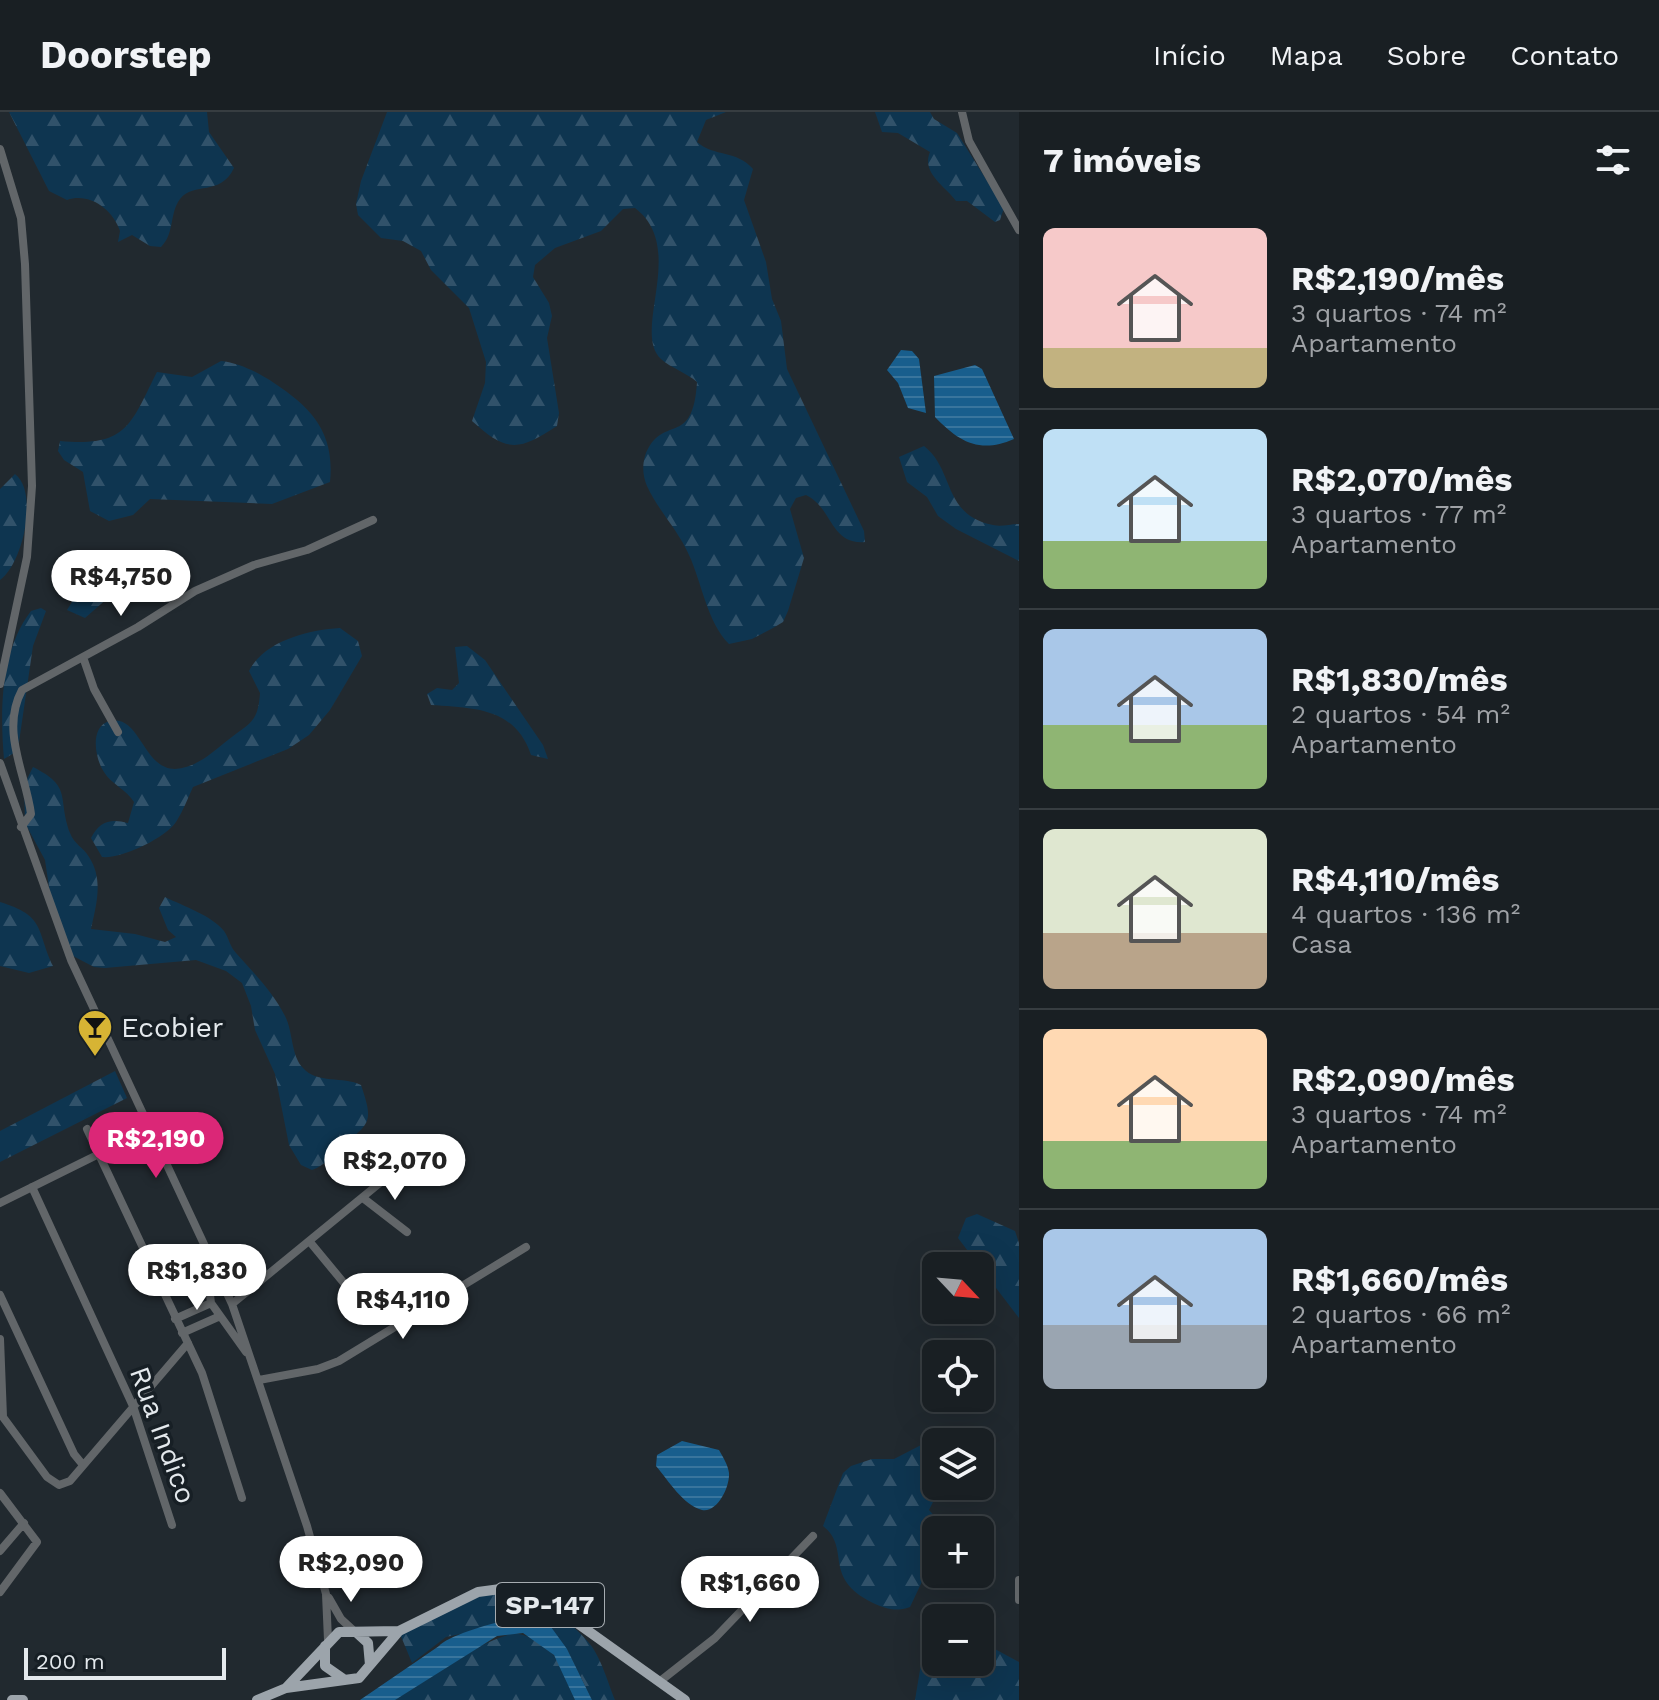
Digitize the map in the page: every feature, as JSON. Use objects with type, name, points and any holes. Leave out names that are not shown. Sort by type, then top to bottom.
[{"type":"main road","name":"SP-147","points":[[370,1668],[399,1631],[478,1592],[508,1588],[538,1598],[563,1613],[685,1700]]},
{"type":"main road","name":"SP-147","points":[[354,1631],[399,1631]]},
{"type":"main road","points":[[257,1700],[286,1688],[359,1678],[370,1668],[368,1643],[354,1631],[339,1632],[286,1688]]},
{"type":"main road","points":[[327,1643],[325,1666],[345,1680]]},
{"type":"main road","points":[[12,1700],[23,1700]]},
{"type":"street","points":[[962,112],[969,141],[1019,230]]},
{"type":"street","points":[[0,149],[21,218],[32,486],[27,557],[0,684]]},
{"type":"street","points":[[21,827],[31,814],[15,748],[16,701],[22,690],[195,591],[254,565],[307,550],[373,520]]},
{"type":"street","points":[[83,657],[94,689],[118,732]]},
{"type":"street","points":[[0,763],[71,960],[232,1304],[326,1594],[341,1619],[354,1631]]},
{"type":"street","points":[[87,1129],[210,1395],[242,1498]]},
{"type":"street","points":[[0,1203],[99,1154]]},
{"type":"street","points":[[232,1304],[403,1164]]},
{"type":"street","name":"Rua Indico","points":[[32,1187],[133,1406],[172,1525]]},
{"type":"street","points":[[363,1198],[407,1232]]},
{"type":"street","points":[[310,1242],[348,1288],[356,1290],[370,1285]]},
{"type":"street","points":[[204,1245],[211,1303],[218,1317],[249,1355]]},
{"type":"street","points":[[259,1380],[318,1369],[339,1361],[526,1247]]},
{"type":"street","points":[[0,1295],[74,1454],[83,1465]]},
{"type":"street","points":[[175,1319],[211,1303]]},
{"type":"street","points":[[182,1333],[218,1317]]},
{"type":"street","points":[[0,1339],[6,1423],[50,1482],[65,1484],[188,1343]]},
{"type":"street","points":[[0,1493],[37,1542],[30,1556],[0,1592]]},
{"type":"street","points":[[0,1551],[24,1523]]},
{"type":"street","points":[[659,1682],[715,1638],[813,1536]]},
{"type":"street","points":[[1019,1580],[1019,1600]]},
{"type":"street","points":[[326,1594],[327,1643]]},
{"type":"green space","points":[[9,112],[207,112],[209,132],[234,168],[222,183],[192,191],[180,199],[168,236],[161,247],[150,246],[132,235],[118,242],[120,231],[117,223],[100,205],[84,199],[67,200],[49,191]]},
{"type":"green space","points":[[387,112],[726,112],[706,120],[697,142],[740,159],[753,169],[744,200],[766,262],[772,299],[781,321],[787,369],[864,531],[865,542],[845,538],[815,501],[806,495],[796,498],[790,509],[804,558],[783,622],[752,639],[729,644],[715,625],[684,546],[646,483],[643,468],[645,456],[659,435],[683,424],[689,416],[697,382],[661,359],[653,346],[659,266],[657,245],[650,225],[635,208],[623,209],[601,231],[555,248],[535,265],[533,277],[549,303],[552,316],[547,338],[559,413],[557,426],[523,444],[504,443],[472,421],[485,383],[486,362],[469,308],[431,270],[421,251],[403,241],[381,238],[358,215],[356,204],[361,181]]},
{"type":"green space","points":[[875,112],[930,112],[934,119],[957,133],[1004,208],[1000,220],[995,222],[967,201],[956,201],[931,173],[930,152],[898,133],[882,132]]},
{"type":"green space","points":[[221,361],[242,366],[262,376],[288,392],[310,412],[329,449],[330,482],[272,504],[150,499],[133,515],[109,521],[90,511],[83,472],[64,460],[58,451],[60,441],[83,442],[113,436],[132,419],[157,372],[192,377]]},
{"type":"green space","points":[[924,446],[941,467],[951,491],[965,512],[993,525],[1019,524],[1019,561],[956,529],[938,516],[927,497],[907,482],[899,457]]},
{"type":"green space","points":[[15,474],[26,496],[25,528],[15,559],[0,580],[0,489]]},
{"type":"green space","points":[[138,567],[164,575],[139,596],[117,590],[85,618],[67,610],[80,589],[99,574],[120,576]]},
{"type":"green space","points":[[41,608],[46,611],[33,646],[19,742],[14,753],[4,759],[2,722],[8,663],[21,627],[31,611]]},
{"type":"green space","points":[[340,628],[358,641],[362,656],[330,710],[309,735],[288,749],[193,787],[176,822],[163,834],[131,851],[102,857],[91,838],[101,825],[116,821],[128,823],[134,802],[101,766],[96,751],[96,736],[103,724],[120,721],[128,726],[164,767],[175,769],[190,766],[210,754],[255,717],[260,693],[249,671],[265,652],[288,639],[314,631]]},
{"type":"green space","points":[[467,646],[485,660],[543,745],[548,759],[531,755],[515,727],[491,713],[431,705],[427,694],[437,688],[452,690],[459,683],[455,647]]},
{"type":"green space","points":[[33,767],[59,787],[70,833],[94,866],[98,893],[91,929],[135,934],[165,942],[176,937],[168,930],[159,908],[165,897],[204,916],[224,931],[234,951],[275,999],[288,1022],[296,1057],[303,1068],[315,1076],[361,1085],[367,1121],[325,1163],[312,1170],[301,1165],[289,1145],[275,1074],[255,1030],[251,1006],[242,983],[226,971],[196,960],[105,968],[94,967],[73,956],[50,894],[45,860],[25,823],[24,785]]},
{"type":"green space","points":[[0,902],[15,907],[33,919],[53,966],[29,973],[0,966]]},
{"type":"green space","points":[[115,1071],[127,1098],[0,1162],[0,1131]]},
{"type":"green space","points":[[977,1214],[1015,1231],[1019,1243],[1019,1318],[994,1285],[994,1252],[969,1252],[958,1238],[966,1218]]},
{"type":"green space","points":[[922,1445],[922,1500],[934,1500],[929,1510],[934,1516],[922,1516],[922,1582],[910,1607],[900,1609],[873,1603],[847,1583],[836,1544],[823,1526],[843,1473],[851,1466],[872,1459],[894,1459]]},
{"type":"green space","points":[[484,1594],[528,1601],[568,1622],[593,1649],[615,1700],[592,1700],[567,1649],[506,1618],[480,1630],[446,1637],[412,1663],[400,1634]]},
{"type":"green space","points":[[513,1633],[535,1640],[554,1656],[568,1676],[575,1700],[390,1700],[465,1654]]},
{"type":"green space","points":[[994,1649],[1019,1662],[1019,1700],[915,1700],[922,1658],[922,1676],[994,1676]]},
{"type":"shaded area","points":[[901,350],[912,351],[919,359],[926,413],[908,408],[898,383],[887,370]]},
{"type":"shaded area","points":[[975,365],[982,369],[1014,439],[991,445],[971,443],[953,433],[935,417],[934,376]]},
{"type":"shaded area","points":[[682,1441],[719,1450],[728,1467],[725,1491],[718,1503],[708,1510],[688,1503],[656,1466],[657,1455]]},
{"type":"shaded area","points":[[527,1616],[551,1627],[567,1649],[592,1700],[575,1700],[554,1655],[523,1633],[497,1636],[395,1700],[360,1700],[445,1641],[494,1623]]},
{"type":"place","name":"Ecobier","points":[[95,1058]]}]
